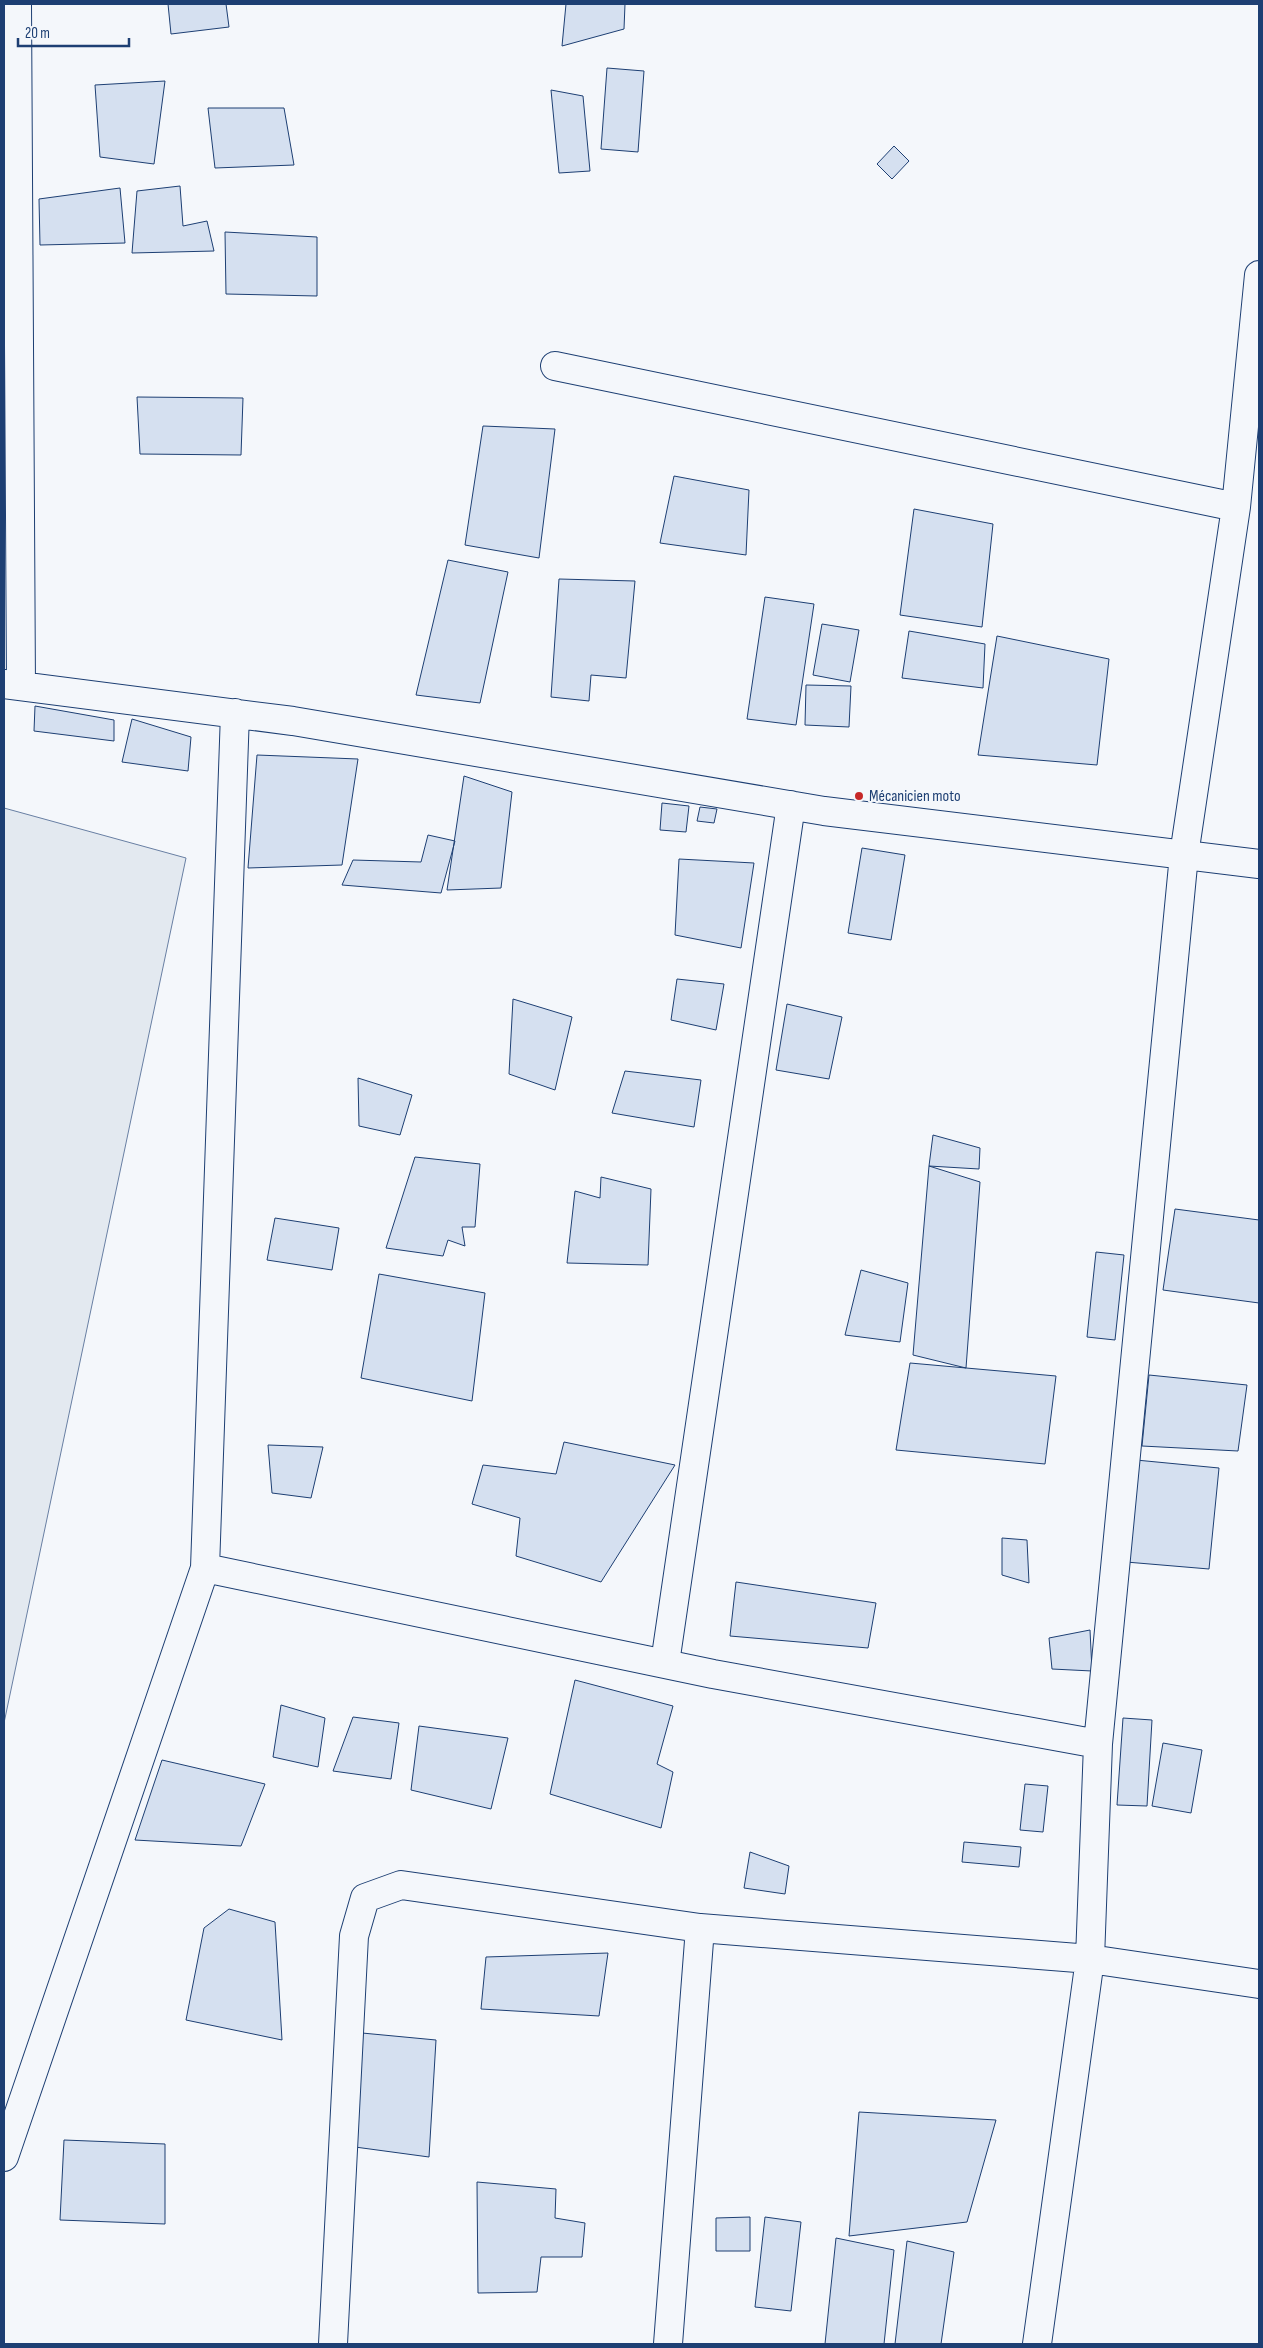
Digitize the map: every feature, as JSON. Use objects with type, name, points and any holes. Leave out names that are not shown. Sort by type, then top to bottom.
[{"type":"street","points":[[17,4],[11,73],[12,685],[293,720],[791,805],[1259,864]]},
{"type":"street","points":[[1037,2344],[1090,1959],[1098,1744],[1184,855],[1236,507],[1259,275]]},
{"type":"street","points":[[555,366],[1236,507]]},
{"type":"street","points":[[4,2157],[205,1568],[235,713]]},
{"type":"street","points":[[664,1663],[791,805]]},
{"type":"street","points":[[205,1568],[664,1663],[1098,1744]]},
{"type":"street","points":[[333,2344],[354,1936],[365,1898],[401,1885],[700,1928],[1090,1959],[1259,1984]]},
{"type":"street","points":[[668,2344],[700,1928]]},
{"type":"shaded area","points":[[4,808],[186,858],[4,1723]]},
{"type":"building","points":[[168,4],[226,4],[229,27],[171,34]]},
{"type":"building","points":[[566,4],[625,4],[624,29],[562,46]]},
{"type":"building","points":[[607,68],[644,71],[638,152],[601,149]]},
{"type":"building","points":[[165,81],[154,164],[100,157],[95,85]]},
{"type":"building","points":[[551,90],[583,96],[590,171],[559,173]]},
{"type":"building","points":[[208,108],[284,108],[294,165],[215,168]]},
{"type":"building","points":[[894,146],[909,161],[892,179],[877,164]]},
{"type":"building","points":[[180,186],[183,226],[207,221],[214,251],[132,253],[137,191]]},
{"type":"building","points":[[120,188],[125,243],[40,245],[39,199]]},
{"type":"building","points":[[225,232],[317,237],[317,296],[226,294]]},
{"type":"building","points":[[137,397],[243,398],[241,455],[140,454]]},
{"type":"building","points":[[483,426],[555,429],[539,558],[465,545]]},
{"type":"building","points":[[674,476],[749,490],[746,555],[660,543]]},
{"type":"building","points":[[914,509],[993,524],[982,627],[900,615]]},
{"type":"building","points":[[448,560],[508,572],[480,703],[416,695]]},
{"type":"building","points":[[559,579],[635,581],[626,678],[591,675],[589,701],[551,697]]},
{"type":"building","points":[[765,597],[814,604],[796,725],[747,719]]},
{"type":"building","points":[[822,624],[859,630],[850,682],[813,675]]},
{"type":"building","points":[[909,631],[985,644],[983,688],[902,678]]},
{"type":"building","points":[[997,636],[1109,659],[1097,765],[978,755]]},
{"type":"building","points":[[806,685],[851,686],[849,727],[805,725]]},
{"type":"building","points":[[35,706],[114,720],[114,741],[34,731]]},
{"type":"building","points":[[132,719],[191,737],[188,771],[122,762]]},
{"type":"building","points":[[257,755],[358,759],[342,865],[248,868]]},
{"type":"building","points":[[464,776],[512,792],[501,888],[447,890]]},
{"type":"building","points":[[662,803],[689,806],[686,832],[660,830]]},
{"type":"building","points":[[700,807],[717,809],[714,823],[697,821]]},
{"type":"building","points":[[428,835],[455,841],[441,893],[342,885],[353,860],[421,862]]},
{"type":"building","points":[[862,848],[905,855],[891,940],[848,933]]},
{"type":"building","points":[[679,859],[754,863],[741,948],[675,935]]},
{"type":"building","points":[[677,979],[724,984],[716,1030],[671,1020]]},
{"type":"building","points":[[513,999],[572,1017],[555,1090],[509,1074]]},
{"type":"building","points":[[787,1004],[842,1017],[829,1079],[776,1070]]},
{"type":"building","points":[[625,1071],[701,1080],[694,1127],[612,1113]]},
{"type":"building","points":[[358,1078],[412,1095],[400,1135],[359,1126]]},
{"type":"building","points":[[933,1135],[980,1148],[979,1169],[929,1166]]},
{"type":"building","points":[[415,1157],[480,1164],[475,1227],[462,1227],[465,1246],[448,1240],[443,1256],[386,1248]]},
{"type":"building","points":[[929,1166],[980,1182],[966,1368],[913,1355]]},
{"type":"building","points":[[601,1177],[651,1189],[648,1265],[567,1263],[575,1191],[600,1198]]},
{"type":"building","points":[[1175,1209],[1259,1220],[1259,1303],[1163,1290]]},
{"type":"building","points":[[275,1218],[339,1228],[332,1270],[267,1260]]},
{"type":"building","points":[[1096,1252],[1124,1255],[1115,1340],[1087,1337]]},
{"type":"building","points":[[861,1270],[908,1283],[900,1342],[845,1335]]},
{"type":"building","points":[[379,1274],[485,1293],[472,1401],[361,1378]]},
{"type":"building","points":[[910,1363],[1056,1376],[1045,1464],[896,1450]]},
{"type":"building","points":[[1149,1375],[1247,1385],[1238,1451],[1142,1446]]},
{"type":"building","points":[[564,1442],[675,1465],[601,1582],[516,1556],[520,1518],[472,1504],[483,1465],[556,1474]]},
{"type":"building","points":[[268,1445],[323,1447],[311,1498],[272,1493]]},
{"type":"building","points":[[1136,1460],[1219,1468],[1209,1569],[1126,1562]]},
{"type":"building","points":[[1002,1538],[1027,1540],[1029,1583],[1002,1575]]},
{"type":"building","points":[[736,1582],[876,1603],[868,1648],[730,1636]]},
{"type":"building","points":[[1090,1630],[1092,1671],[1052,1669],[1049,1638]]},
{"type":"building","points":[[575,1680],[673,1706],[657,1764],[673,1772],[661,1828],[550,1794]]},
{"type":"building","points":[[281,1705],[325,1718],[318,1767],[273,1757]]},
{"type":"building","points":[[353,1717],[399,1723],[391,1779],[333,1771]]},
{"type":"building","points":[[1123,1718],[1152,1720],[1147,1806],[1117,1805]]},
{"type":"building","points":[[419,1726],[508,1738],[491,1809],[411,1790]]},
{"type":"building","points":[[1163,1743],[1202,1750],[1191,1813],[1152,1806]]},
{"type":"building","points":[[162,1760],[265,1784],[241,1846],[135,1840]]},
{"type":"building","points":[[1025,1784],[1048,1786],[1043,1832],[1020,1830]]},
{"type":"building","points":[[964,1842],[1021,1847],[1019,1867],[962,1862]]},
{"type":"building","points":[[750,1852],[789,1866],[785,1894],[744,1888]]},
{"type":"building","points":[[229,1909],[275,1922],[282,2040],[186,2020],[204,1928]]},
{"type":"building","points":[[608,1953],[599,2016],[481,2009],[486,1957]]},
{"type":"building","points":[[362,2033],[436,2040],[429,2157],[355,2147]]},
{"type":"building","points":[[859,2112],[996,2120],[967,2222],[849,2236]]},
{"type":"building","points":[[64,2140],[165,2144],[165,2224],[60,2220]]},
{"type":"building","points":[[477,2182],[556,2189],[555,2218],[585,2223],[582,2257],[541,2257],[537,2292],[478,2293]]},
{"type":"building","points":[[750,2217],[750,2251],[716,2251],[716,2218]]},
{"type":"building","points":[[765,2217],[801,2222],[791,2311],[755,2307]]},
{"type":"building","points":[[836,2238],[894,2250],[884,2344],[825,2344]]},
{"type":"building","points":[[907,2241],[954,2252],[941,2344],[895,2344]]},
{"type":"place","name":"Mécanicien moto","points":[[859,796]]}]
